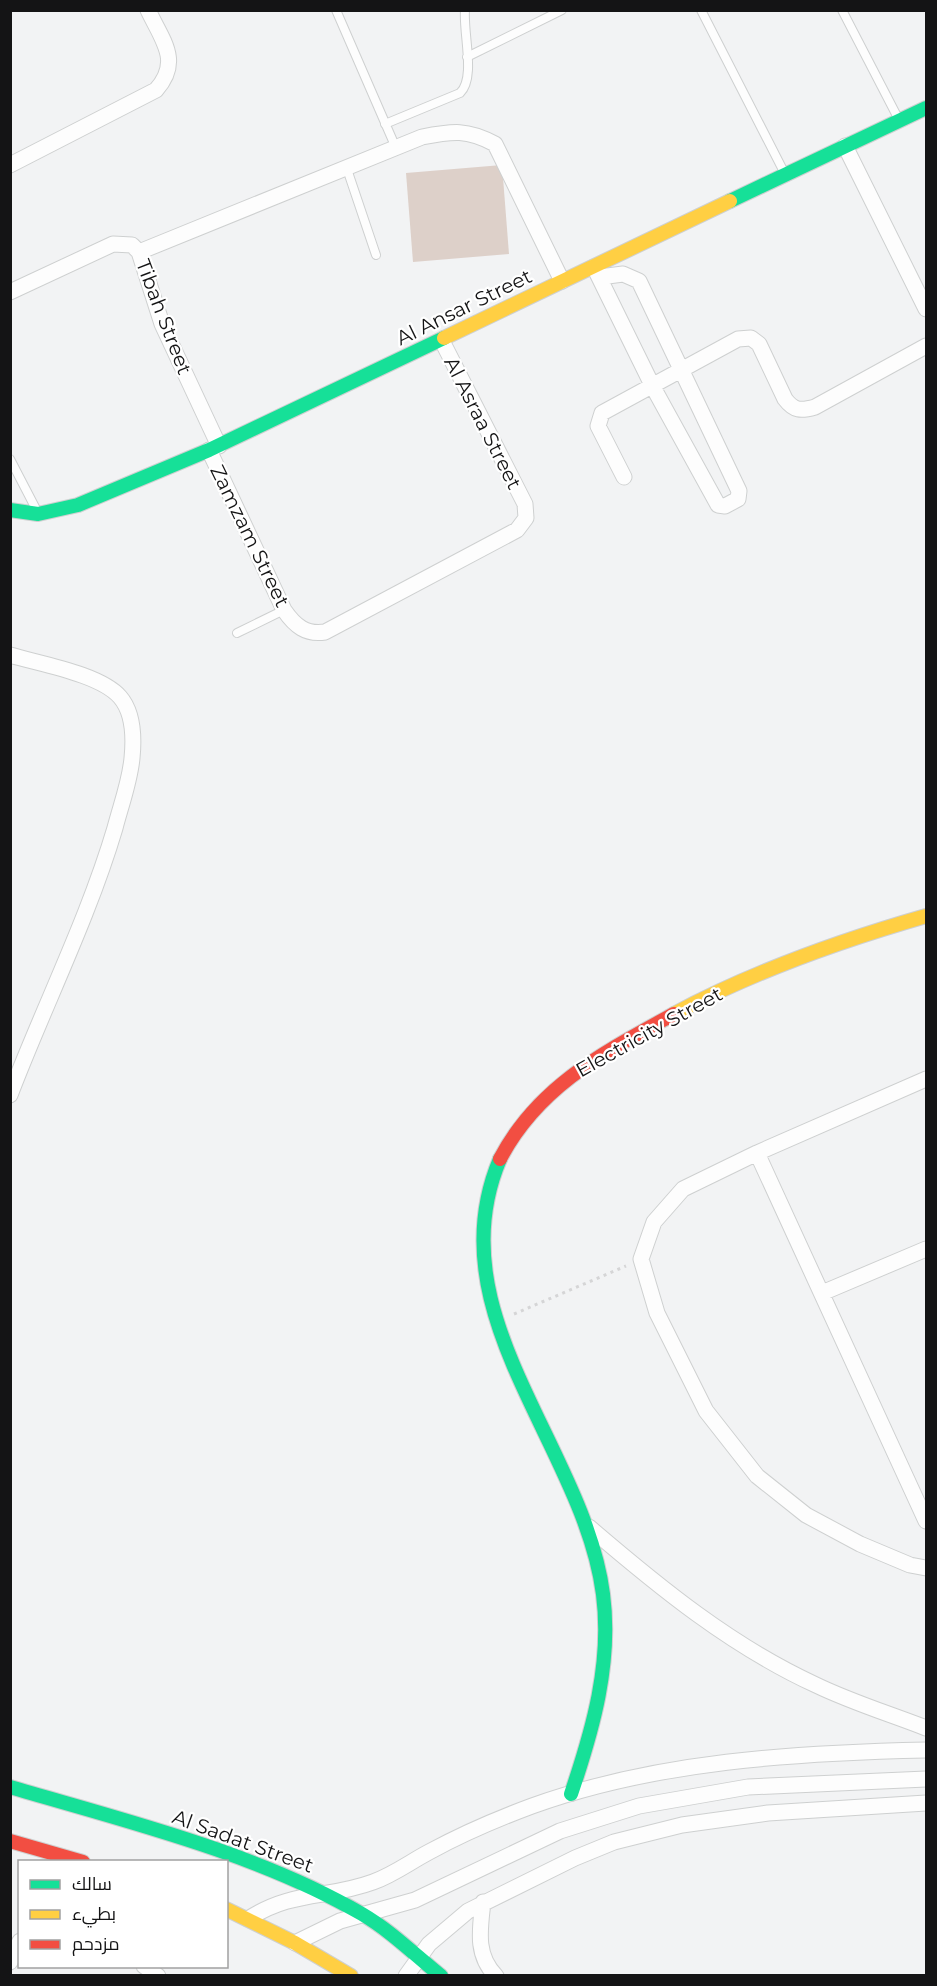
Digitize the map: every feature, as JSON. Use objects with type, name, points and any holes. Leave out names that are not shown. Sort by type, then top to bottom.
[{"type":"street","points":[[10,165],[156,90],[167,78],[170,68],[169,54],[148,10]]},
{"type":"street","name":"Al Ansar Street","points":[[10,510],[38,514],[78,505],[214,448],[442,341],[562,281],[597,272],[784,174],[927,108]]},
{"type":"street","points":[[139,252],[347,169],[422,136],[451,131],[475,134],[495,144],[562,281]]},
{"type":"street","points":[[845,146],[927,309]]},
{"type":"street","name":"Tibah Street","points":[[10,292],[113,244],[132,245],[139,252],[162,324],[214,448]]},
{"type":"street","points":[[597,272],[623,274],[639,281],[739,491],[738,498],[725,506],[718,505],[653,387],[597,272]]},
{"type":"street","points":[[624,477],[598,426],[602,413],[738,339],[751,338],[759,344],[785,399],[791,407],[804,410],[815,407],[927,346]]},
{"type":"street","name":"Al Asraa Street","points":[[288,616],[304,631],[326,632],[517,530],[526,518],[525,504],[442,341]]},
{"type":"street","name":"Zamzam Street","points":[[214,448],[288,616]]},
{"type":"street","points":[[10,655],[91,679],[109,687],[120,697],[128,711],[132,749],[124,795],[106,856],[10,1095]]},
{"type":"street","name":"Electricity Street","points":[[571,1794],[587,1751],[600,1704],[608,1638],[603,1593],[589,1527],[496,1322],[487,1282],[484,1235],[491,1190],[499,1161],[526,1120],[563,1080],[654,1024],[791,959],[873,930],[927,916]]},
{"type":"street","points":[[927,1079],[756,1154],[683,1189],[654,1222],[641,1259],[657,1312],[706,1411],[757,1476],[806,1515],[860,1544],[910,1565],[927,1568]]},
{"type":"street","points":[[756,1154],[927,1521]]},
{"type":"street","points":[[822,1293],[927,1249]]},
{"type":"street","name":"Electricity Street","points":[[589,1527],[662,1589],[735,1642],[816,1686],[927,1728]]},
{"type":"street","points":[[248,1919],[292,1898],[374,1882],[498,1819],[571,1794],[652,1775],[752,1760],[813,1754],[927,1750]]},
{"type":"street","points":[[295,1943],[339,1921],[415,1900],[560,1831],[639,1806],[748,1787],[927,1779]]},
{"type":"street","name":"Al Sadat Street","points":[[10,1787],[163,1832],[324,1893],[363,1915],[419,1956],[441,1976]]},
{"type":"street","points":[[406,1976],[419,1956],[454,1921],[483,1902],[604,1846],[682,1825],[768,1813],[927,1803]]},
{"type":"street","points":[[10,1841],[76,1860]]},
{"type":"street","points":[[483,1902],[479,1939],[483,1958],[496,1976]]},
{"type":"street","points":[[228,1911],[295,1943],[351,1976]]},
{"type":"street","points":[[10,1962],[18,1945]]},
{"type":"lane","points":[[336,10],[396,148]]},
{"type":"lane","points":[[385,124],[460,93],[468,82],[465,10]]},
{"type":"lane","points":[[467,57],[562,10]]},
{"type":"lane","points":[[701,10],[784,174]]},
{"type":"lane","points":[[842,10],[900,121]]},
{"type":"lane","points":[[347,169],[376,255]]},
{"type":"lane","points":[[10,459],[38,514]]},
{"type":"lane","points":[[237,633],[288,616]]},
{"type":"path","points":[[496,1322],[641,1259]]},
{"type":"building","points":[[502,165],[509,254],[413,262],[406,173]]},
{"type":"traffic: fast","points":[[730,201],[926,108]]},
{"type":"traffic: fast","points":[[10,510],[38,514],[78,505],[209,450],[444,338]]},
{"type":"traffic: fast","points":[[500,1159],[485,1216],[486,1272],[499,1326],[520,1380],[570,1486],[590,1539],[603,1594],[605,1645],[599,1696],[587,1745],[571,1794]]},
{"type":"traffic: fast","points":[[10,1787],[190,1840],[279,1873],[362,1914],[393,1936],[441,1976]]},
{"type":"traffic: slow","points":[[444,338],[730,201]]},
{"type":"traffic: slow","points":[[674,1014],[704,998],[797,958],[926,916]]},
{"type":"traffic: slow","points":[[228,1910],[295,1943],[351,1976]]},
{"type":"traffic: jam","points":[[500,1159],[516,1133],[534,1111],[575,1073],[623,1042],[674,1014]]},
{"type":"traffic: jam","points":[[10,1841],[76,1860]]}]
